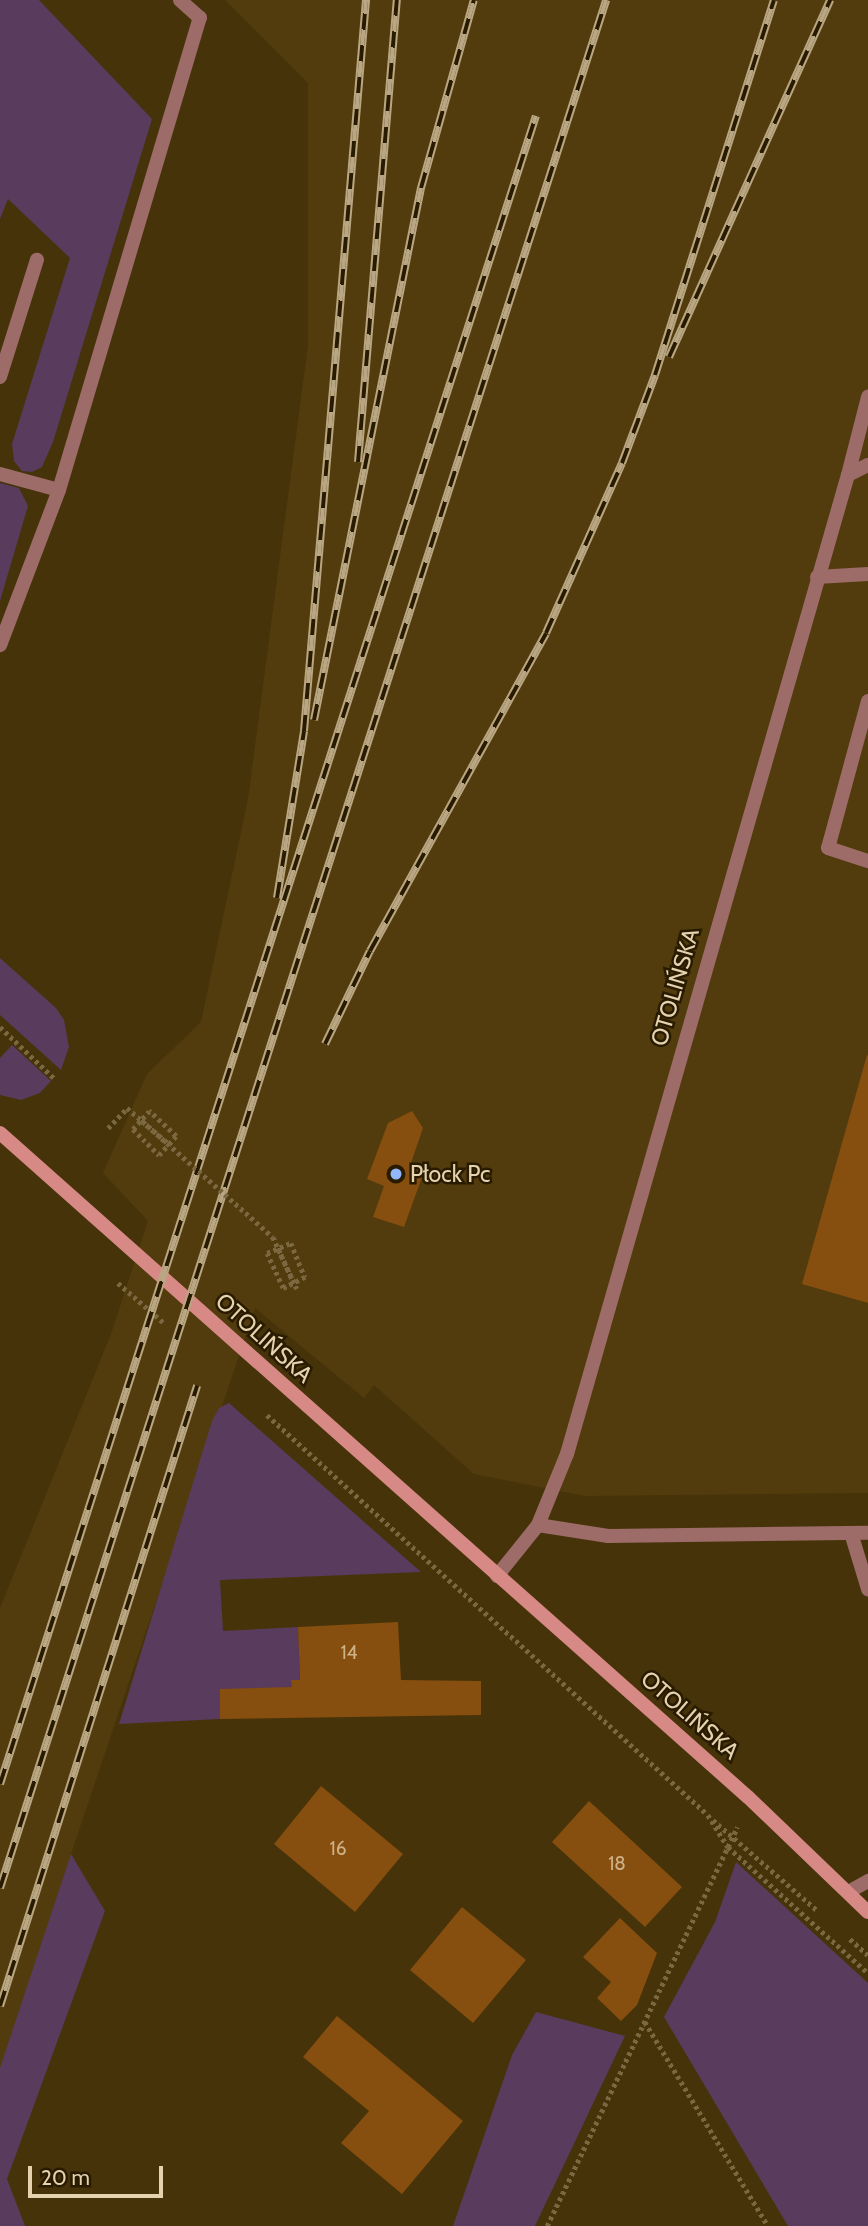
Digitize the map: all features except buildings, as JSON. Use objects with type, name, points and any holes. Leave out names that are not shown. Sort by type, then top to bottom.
[{"type":"main road","name":"OTOLIŃSKA","points":[[0,1133],[748,1797],[850,1891],[868,1912]]},
{"type":"main road","name":"OTOLIŃSKA","points":[[850,1891],[868,1902]]},
{"type":"street","points":[[0,645],[60,490],[200,18],[180,0]]},
{"type":"street","points":[[0,377],[37,260]]},
{"type":"street","name":"OTOLIŃSKA","points":[[497,1576],[538,1525],[567,1454],[848,475],[868,397]]},
{"type":"street","points":[[848,475],[868,465]]},
{"type":"street","points":[[0,474],[60,490]]},
{"type":"street","points":[[817,576],[868,574]]},
{"type":"street","points":[[868,701],[828,848],[868,861]]},
{"type":"street","points":[[538,1525],[608,1536],[868,1533]]},
{"type":"street","points":[[851,1533],[868,1589]]},
{"type":"street","points":[[850,1891],[868,1881]]},
{"type":"path","points":[[0,1027],[54,1079]]},
{"type":"path","points":[[108,1128],[127,1108],[169,1144]]},
{"type":"path","points":[[149,1111],[176,1136],[159,1155],[133,1129],[141,1120],[149,1111]]},
{"type":"path","points":[[141,1120],[273,1237],[294,1283]]},
{"type":"path","points":[[291,1243],[305,1277],[283,1288],[267,1253],[278,1248],[291,1243]]},
{"type":"path","points":[[278,1248],[297,1289]]},
{"type":"path","points":[[111,1277],[169,1328]]},
{"type":"path","points":[[257,1406],[708,1815],[827,1919]]},
{"type":"path","points":[[547,2226],[733,1837],[748,1797]]},
{"type":"path","points":[[708,1815],[728,1847],[868,1973]]},
{"type":"path","points":[[848,1937],[868,1955]]},
{"type":"path","points":[[645,2022],[768,2226]]},
{"type":"shaded area","points":[[0,0],[39,0],[152,119],[53,442],[42,467],[32,472],[22,471],[14,461],[12,444],[70,258],[8,199],[0,219]]},
{"type":"shaded area","points":[[225,0],[868,0],[868,1493],[585,1496],[474,1474],[374,1385],[364,1398],[255,1308],[71,1854],[0,2085],[0,1608],[111,1334],[148,1221],[103,1173],[147,1074],[201,1022],[248,799],[308,345],[308,83]]},
{"type":"shaded area","points":[[0,483],[19,488],[28,506],[0,601]]},
{"type":"shaded area","points":[[0,958],[56,1008],[64,1020],[69,1047],[61,1070],[0,1015]]},
{"type":"shaded area","points":[[12,1045],[51,1081],[40,1093],[21,1100],[0,1095],[0,1058]]},
{"type":"shaded area","points":[[229,1403],[421,1572],[220,1580],[223,1631],[298,1627],[300,1680],[292,1680],[292,1687],[220,1719],[119,1724],[212,1421],[219,1408]]},
{"type":"shaded area","points":[[71,1854],[105,1911],[7,2179],[25,2226],[0,2226],[0,2068]]},
{"type":"shaded area","points":[[736,1862],[868,1983],[868,2226],[788,2226],[664,2017],[715,1922]]},
{"type":"shaded area","points":[[536,2012],[625,2036],[535,2226],[453,2226],[512,2055]]},
{"type":"railway","points":[[277,898],[304,731],[366,0]]},
{"type":"railway","points":[[358,462],[397,0]]},
{"type":"railway","points":[[314,720],[421,188],[474,0]]},
{"type":"railway","points":[[0,1888],[606,0]]},
{"type":"railway","points":[[325,1044],[370,951],[546,633],[622,463],[655,375],[774,0]]},
{"type":"railway","points":[[669,357],[830,0]]},
{"type":"railway","points":[[0,1784],[536,116]]},
{"type":"railway","points":[[0,2006],[197,1386]]},
{"type":"place","name":"Płock Pc","points":[[396,1174]]}]
